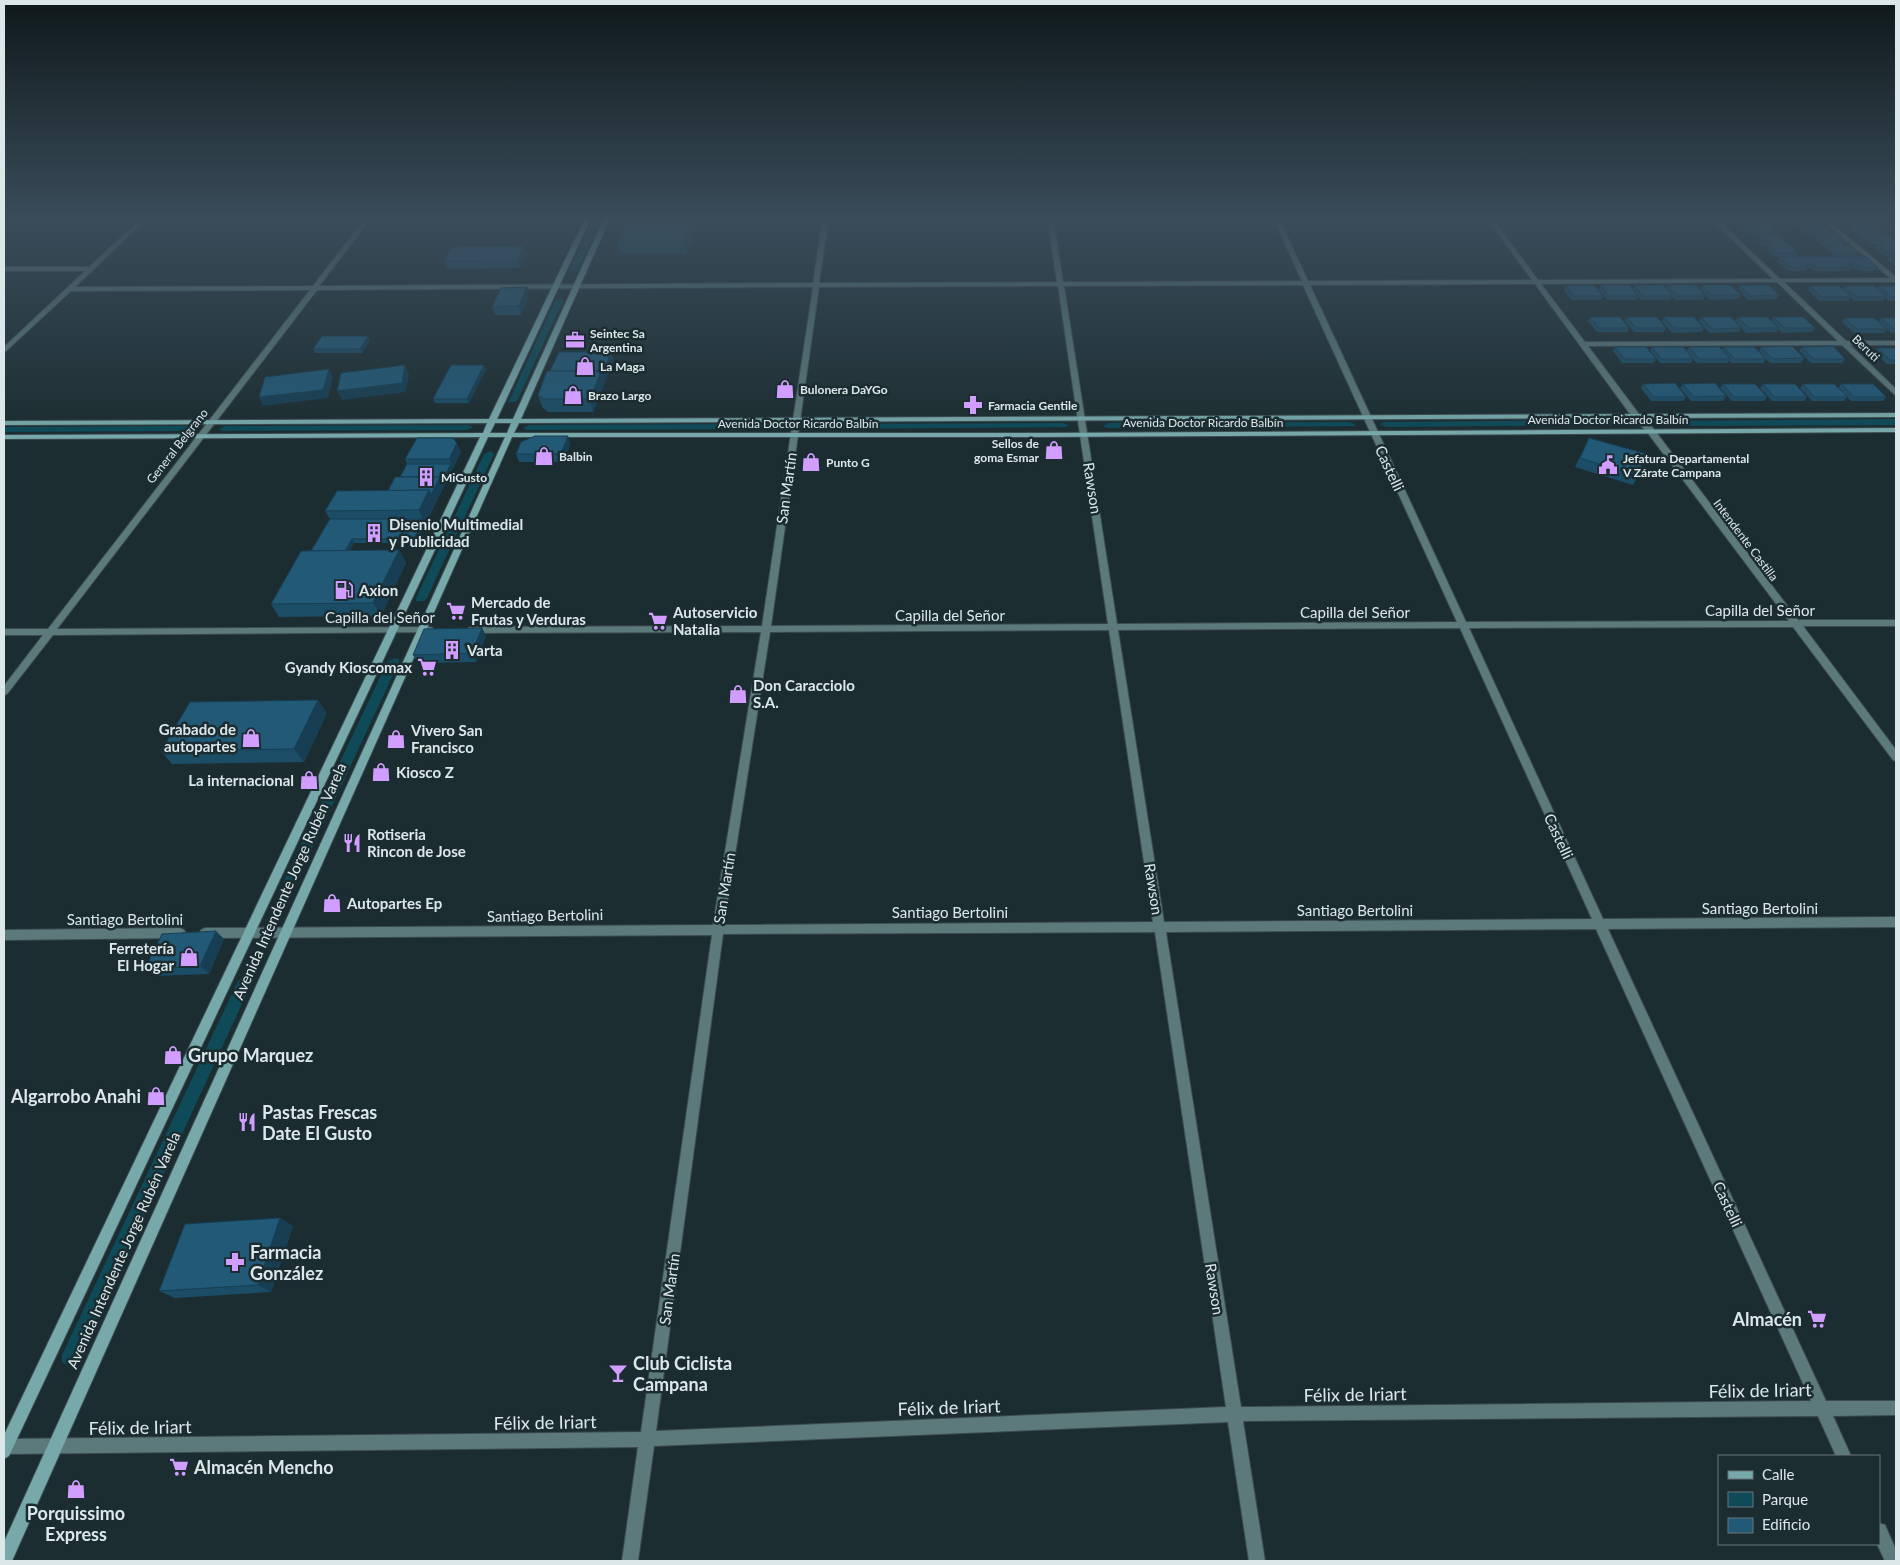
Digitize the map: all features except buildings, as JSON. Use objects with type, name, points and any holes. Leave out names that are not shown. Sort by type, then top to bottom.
[{"type":"main road","name":"Avenida Intendente Jorge Rubén Varela","points":[[4,1449],[554,289]]},
{"type":"main road","name":"Avenida Intendente Jorge Rubén Varela","points":[[4,1560],[575,289]]},
{"type":"main road","name":"Avenida Doctor Ricardo Balbín","points":[[4,423],[1896,415]]},
{"type":"main road","name":"Avenida Doctor Ricardo Balbín","points":[[4,437],[1896,430]]},
{"type":"street","points":[[4,350],[69,289]]},
{"type":"street","name":"General Belgrano","points":[[4,692],[314,289]]},
{"type":"street","name":"San Martín","points":[[630,1561],[718,929],[766,630],[795,419],[815,289]]},
{"type":"street","name":"Rawson","points":[[1062,289],[1257,1561]]},
{"type":"street","name":"Castelli","points":[[1309,289],[1844,1455]]},
{"type":"street","name":"Intendente Castilla","points":[[1542,289],[1636,416],[1650,430],[1896,758]]},
{"type":"street","name":"Beruti","points":[[1787,289],[1896,393]]},
{"type":"street","points":[[1583,344],[1896,343]]},
{"type":"street","name":"Capilla del Señor","points":[[461,630],[1896,623]]},
{"type":"street","name":"Capilla del Señor","points":[[4,632],[442,630]]},
{"type":"street","name":"Santiago Bertolini","points":[[4,935],[1160,925],[1896,922]]},
{"type":"street","name":"Félix de Iriart","points":[[4,1449],[648,1439],[1234,1414],[1896,1408]]},
{"type":"street","points":[[1880,1533],[1893,1561]]},
{"type":"green space","points":[[560,299],[563,301],[517,401],[508,403],[555,301]]},
{"type":"green space","points":[[1896,419],[1896,425],[1662,426],[1656,423],[1659,421]]},
{"type":"green space","points":[[1628,421],[1631,425],[1386,427],[1380,424],[1384,422]]},
{"type":"green space","points":[[1349,422],[1355,424],[1354,426],[1108,428],[1103,426],[1108,423]]},
{"type":"green space","points":[[1063,423],[1068,425],[1067,427],[820,429],[816,427],[821,424]]},
{"type":"green space","points":[[772,424],[776,426],[771,429],[527,430],[523,428],[529,425]]},
{"type":"green space","points":[[469,425],[473,427],[467,430],[222,431],[219,429],[226,426]]},
{"type":"green space","points":[[188,426],[191,429],[184,431],[4,432],[4,427]]},
{"type":"green space","points":[[491,451],[494,454],[427,598],[424,601],[416,601],[484,454]]},
{"type":"green space","points":[[395,658],[399,659],[399,662],[297,881],[294,885],[288,887],[284,885],[284,881],[387,662]]},
{"type":"green space","points":[[249,975],[253,977],[252,982],[81,1354],[74,1362],[67,1365],[62,1362],[62,1355],[238,981]]},
{"type":"place","name":"Seintec Sa Argentina","points":[[575,340]]},
{"type":"place","name":"La Maga","points":[[585,366]]},
{"type":"place","name":"Bulonera DaYGo","points":[[785,389]]},
{"type":"place","name":"Brazo Largo","points":[[573,395]]},
{"type":"place","name":"Farmacia Gentile","points":[[973,405]]},
{"type":"place","name":"Sellos de goma Esmar","points":[[1054,450]]},
{"type":"place","name":"Balbin","points":[[544,456]]},
{"type":"place","name":"Punto G","points":[[811,462]]},
{"type":"place","name":"Jefatura Departamental V Zárate Campana","points":[[1608,465]]},
{"type":"place","name":"MiGusto","points":[[426,477]]},
{"type":"place","name":"Disenio Multimedial y Publicidad","points":[[374,533]]},
{"type":"place","name":"Axion","points":[[344,590]]},
{"type":"place","name":"Mercado de Frutas y Verduras","points":[[456,611]]},
{"type":"place","name":"Autoservicio Natalia","points":[[658,621]]},
{"type":"place","name":"Varta","points":[[452,650]]},
{"type":"place","name":"Gyandy Kioscomax","points":[[427,667]]},
{"type":"place","name":"Don Caracciolo S.A.","points":[[738,694]]},
{"type":"place","name":"Grabado de autopartes","points":[[251,738]]},
{"type":"place","name":"Vivero San Francisco","points":[[396,739]]},
{"type":"place","name":"Kiosco Z","points":[[381,772]]},
{"type":"place","name":"La internacional","points":[[309,780]]},
{"type":"place","name":"Rotiseria Rincon de Jose","points":[[352,843]]},
{"type":"place","name":"Autopartes Ep","points":[[332,903]]},
{"type":"place","name":"Ferretería El Hogar","points":[[189,957]]},
{"type":"place","name":"Grupo Marquez","points":[[173,1055]]},
{"type":"place","name":"Algarrobo Anahi","points":[[156,1096]]},
{"type":"place","name":"Pastas Frescas Date El Gusto","points":[[247,1122]]},
{"type":"place","name":"Farmacia González","points":[[235,1262]]},
{"type":"place","name":"Almacén","points":[[1817,1319]]},
{"type":"place","name":"Club Ciclista Campana","points":[[618,1373]]},
{"type":"place","name":"Almacén Mencho","points":[[179,1467]]},
{"type":"place","name":"Porquissimo Express","points":[[76,1489]]}]
